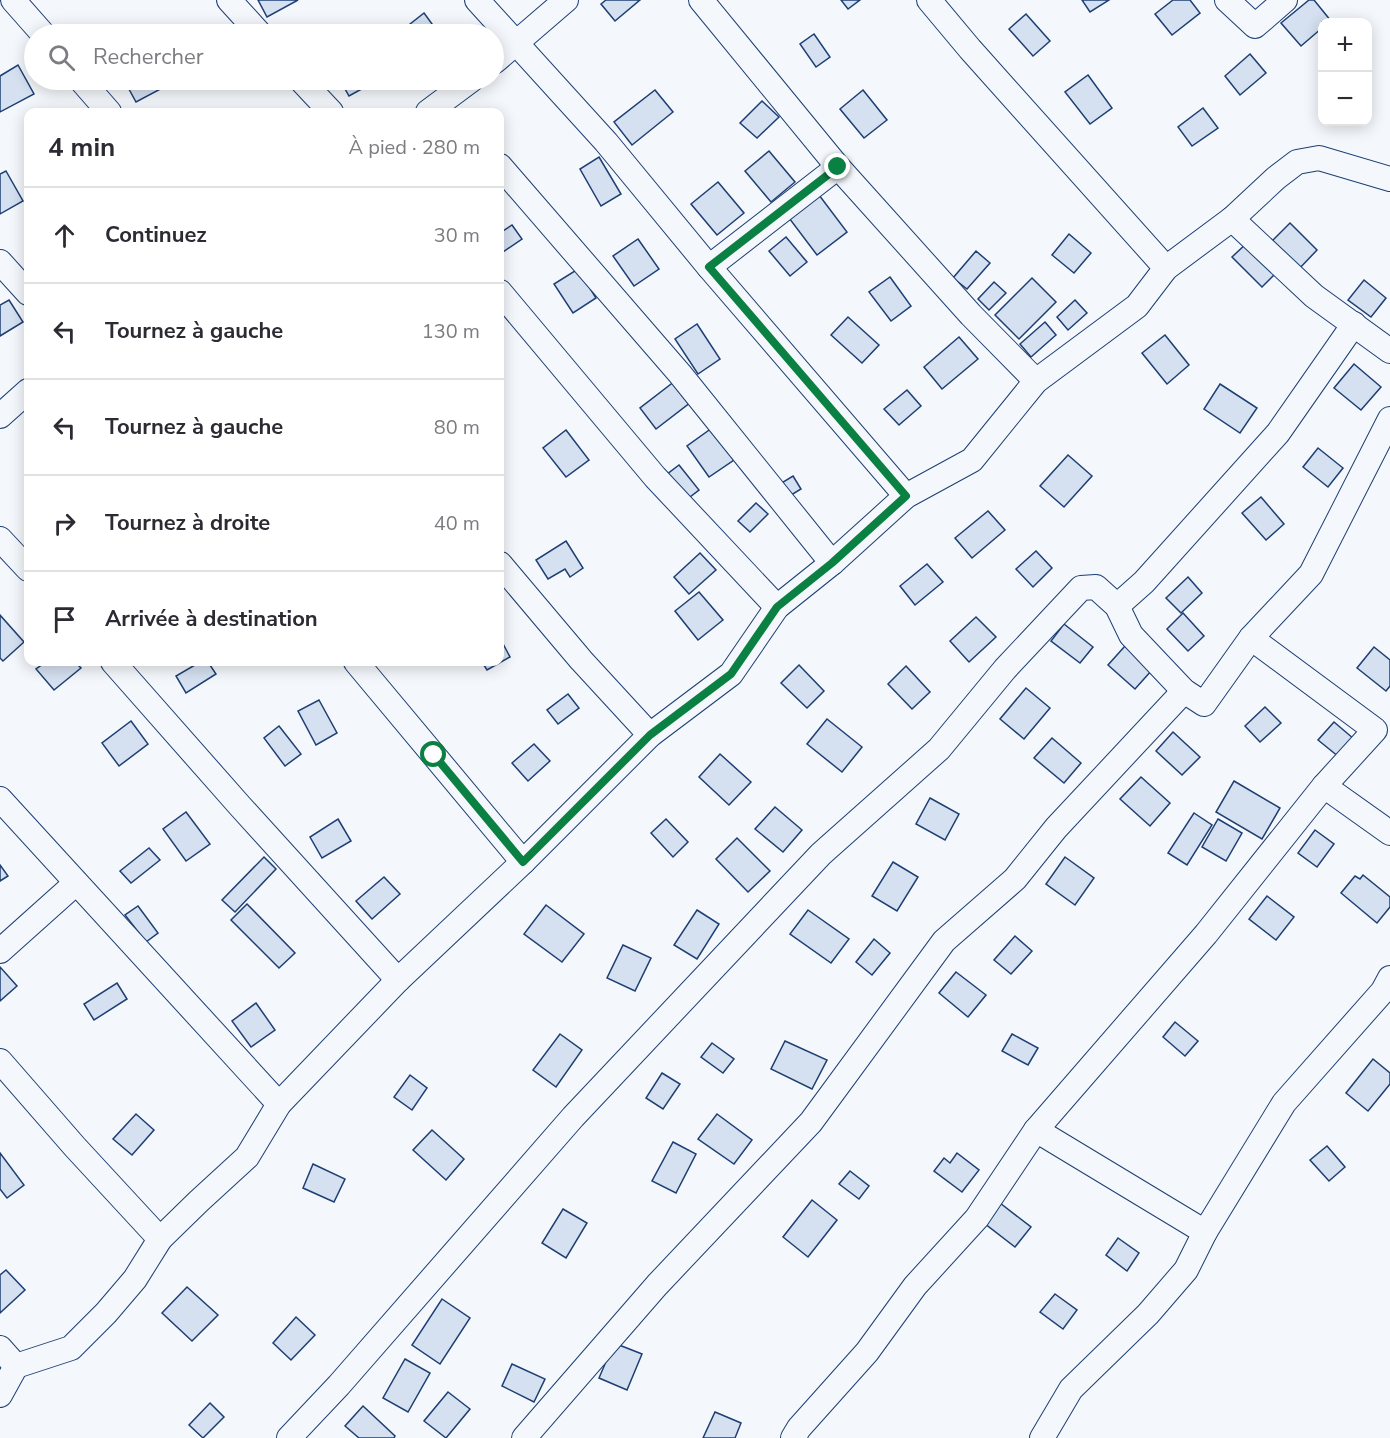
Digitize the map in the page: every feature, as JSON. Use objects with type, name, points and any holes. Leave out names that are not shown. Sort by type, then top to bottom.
[{"type":"street","points":[[13,0],[34,24]]},
{"type":"street","points":[[229,0],[251,24]]},
{"type":"street","points":[[477,0],[498,24]]},
{"type":"street","points":[[504,54],[566,0]]},
{"type":"street","points":[[701,0],[838,167],[971,315],[1036,381]]},
{"type":"street","points":[[929,0],[1166,268]]},
{"type":"street","points":[[1227,0],[1255,26],[1285,0]]},
{"type":"street","points":[[504,30],[606,142],[709,267],[906,496]]},
{"type":"street","points":[[90,90],[106,108]]},
{"type":"street","points":[[310,90],[327,108]]},
{"type":"street","points":[[443,108],[461,90]]},
{"type":"street","points":[[0,1395],[8,1357],[71,1348],[106,1313],[135,1279],[160,1239],[247,1157],[279,1104],[398,980],[523,862],[650,735],[731,674],[777,607],[832,563],[906,496],[972,460],[1036,381],[1137,306],[1166,268],[1232,219],[1276,178],[1297,162],[1319,158],[1390,179]]},
{"type":"street","points":[[709,267],[838,167]]},
{"type":"street","points":[[504,171],[680,374],[832,563]]},
{"type":"street","points":[[1232,219],[1314,296],[1390,351]]},
{"type":"street","points":[[0,262],[24,289]]},
{"type":"street","points":[[504,297],[655,477],[777,607]]},
{"type":"street","points":[[1117,606],[1144,582],[1278,434],[1354,324]]},
{"type":"street","points":[[0,416],[24,395]]},
{"type":"street","points":[[289,1438],[339,1385],[573,1117],[821,854],[939,749],[1005,669],[1081,588],[1096,587],[1117,606],[1131,635],[1184,691],[1204,704],[1251,638],[1311,574],[1390,419]]},
{"type":"street","points":[[0,539],[24,564]]},
{"type":"street","points":[[504,569],[581,660],[650,735]]},
{"type":"street","points":[[793,1438],[867,1352],[915,1286],[977,1218],[1036,1131],[1206,934],[1324,786],[1375,730],[1251,638]]},
{"type":"street","points":[[117,666],[398,980]]},
{"type":"street","points":[[359,666],[523,862]]},
{"type":"street","points":[[524,1438],[657,1285],[811,1122],[944,941],[1015,879],[1056,828],[1184,691]]},
{"type":"street","points":[[1324,786],[1390,833]]},
{"type":"street","points":[[0,799],[279,1104]]},
{"type":"street","points":[[0,951],[76,883]]},
{"type":"street","points":[[1042,1438],[1071,1389],[1148,1314],[1186,1270],[1205,1232],[1284,1103],[1383,990],[1390,978]]},
{"type":"street","points":[[0,1061],[160,1239]]},
{"type":"street","points":[[1036,1131],[1205,1232]]},
{"type":"building","points":[[258,0],[298,0],[267,17]]},
{"type":"building","points":[[606,0],[640,0],[615,21],[601,4]]},
{"type":"building","points":[[841,0],[860,0],[848,9]]},
{"type":"building","points":[[1082,0],[1109,0],[1090,12]]},
{"type":"building","points":[[1173,0],[1190,0],[1200,13],[1172,35],[1155,14]]},
{"type":"building","points":[[1309,0],[1314,0],[1329,18],[1318,18],[1318,31],[1301,46],[1281,23]]},
{"type":"building","points":[[424,13],[432,24],[410,24]]},
{"type":"building","points":[[1026,14],[1050,41],[1033,56],[1009,29]]},
{"type":"building","points":[[814,34],[830,57],[816,67],[800,44]]},
{"type":"building","points":[[1250,54],[1266,73],[1240,95],[1225,76]]},
{"type":"building","points":[[18,65],[24,76],[24,90],[32,90],[34,94],[0,112],[0,76]]},
{"type":"building","points":[[1088,75],[1112,108],[1090,124],[1065,92]]},
{"type":"building","points":[[129,90],[159,90],[136,102]]},
{"type":"building","points":[[346,90],[360,90],[349,96]]},
{"type":"building","points":[[655,90],[673,112],[632,145],[614,122]]},
{"type":"building","points":[[863,90],[887,120],[864,138],[840,109]]},
{"type":"building","points":[[762,101],[779,117],[757,138],[740,123]]},
{"type":"building","points":[[1203,108],[1218,128],[1192,146],[1178,127]]},
{"type":"building","points":[[769,151],[795,182],[771,202],[745,171]]},
{"type":"building","points":[[599,157],[621,194],[601,206],[580,169]]},
{"type":"building","points":[[6,171],[23,201],[0,214],[0,174]]},
{"type":"building","points":[[718,182],[744,213],[717,235],[691,204]]},
{"type":"building","points":[[816,191],[847,232],[817,255],[786,214]]},
{"type":"building","points":[[1290,223],[1317,250],[1298,270],[1270,243]]},
{"type":"building","points":[[512,225],[522,239],[504,251],[504,230]]},
{"type":"building","points":[[1069,234],[1091,253],[1074,273],[1052,255]]},
{"type":"building","points":[[786,237],[807,262],[790,276],[769,251]]},
{"type":"building","points":[[638,239],[659,269],[634,286],[613,256]]},
{"type":"building","points":[[1249,241],[1278,271],[1262,287],[1232,257]]},
{"type":"building","points":[[976,251],[990,263],[967,289],[953,278]]},
{"type":"building","points":[[578,269],[596,298],[573,313],[554,284]]},
{"type":"building","points":[[890,277],[911,306],[891,321],[869,292]]},
{"type":"building","points":[[1032,278],[1056,302],[1019,339],[995,315]]},
{"type":"building","points":[[1364,280],[1386,298],[1371,317],[1348,300]]},
{"type":"building","points":[[994,282],[1006,293],[989,310],[978,299]]},
{"type":"building","points":[[9,300],[23,322],[0,336],[0,305]]},
{"type":"building","points":[[1075,300],[1087,313],[1068,330],[1057,317]]},
{"type":"building","points":[[848,317],[879,345],[862,363],[831,335]]},
{"type":"building","points":[[1045,322],[1056,335],[1031,357],[1020,344]]},
{"type":"building","points":[[697,324],[720,359],[698,374],[675,339]]},
{"type":"building","points":[[1165,335],[1189,365],[1167,384],[1142,353]]},
{"type":"building","points":[[959,337],[978,359],[942,389],[924,367]]},
{"type":"building","points":[[1354,364],[1381,387],[1361,410],[1334,388]]},
{"type":"building","points":[[675,381],[691,402],[656,429],[640,408]]},
{"type":"building","points":[[1220,384],[1257,408],[1240,433],[1204,409]]},
{"type":"building","points":[[907,390],[921,406],[899,425],[884,409]]},
{"type":"building","points":[[712,428],[734,460],[709,477],[687,446]]},
{"type":"building","points":[[566,430],[589,460],[566,477],[543,448]]},
{"type":"building","points":[[1318,448],[1343,468],[1328,487],[1303,467]]},
{"type":"building","points":[[1068,455],[1092,476],[1064,507],[1040,486]]},
{"type":"building","points":[[679,465],[699,490],[686,500],[666,475]]},
{"type":"building","points":[[793,476],[801,489],[783,500],[775,487]]},
{"type":"building","points":[[1261,497],[1284,524],[1266,540],[1242,513]]},
{"type":"building","points":[[756,503],[768,514],[750,532],[738,521]]},
{"type":"building","points":[[988,511],[1005,530],[972,558],[955,538]]},
{"type":"building","points":[[566,541],[583,568],[570,577],[565,569],[548,579],[536,560]]},
{"type":"building","points":[[1036,551],[1052,568],[1033,587],[1016,569]]},
{"type":"building","points":[[700,553],[716,570],[689,594],[674,577]]},
{"type":"building","points":[[927,564],[943,582],[915,605],[900,586]]},
{"type":"building","points":[[1188,577],[1202,593],[1181,613],[1166,598]]},
{"type":"building","points":[[699,592],[723,620],[698,640],[675,611]]},
{"type":"building","points":[[1183,613],[1204,636],[1188,651],[1167,629]]},
{"type":"building","points":[[0,615],[24,642],[3,661],[0,658]]},
{"type":"building","points":[[976,617],[996,637],[969,662],[950,641]]},
{"type":"building","points":[[1064,624],[1093,647],[1080,663],[1051,641]]},
{"type":"building","points":[[504,646],[510,657],[504,660]]},
{"type":"building","points":[[1125,646],[1152,670],[1135,689],[1108,665]]},
{"type":"building","points":[[1374,647],[1390,660],[1390,686],[1386,691],[1357,668]]},
{"type":"building","points":[[799,665],[824,691],[807,708],[781,683]]},
{"type":"building","points":[[40,666],[79,666],[81,668],[54,690],[36,669]]},
{"type":"building","points":[[193,666],[211,666],[216,674],[186,693],[176,676]]},
{"type":"building","points":[[906,666],[930,692],[912,709],[888,684]]},
{"type":"building","points":[[1026,688],[1050,708],[1024,739],[1000,719]]},
{"type":"building","points":[[568,694],[579,708],[558,724],[547,710]]},
{"type":"building","points":[[319,700],[337,733],[316,745],[298,711]]},
{"type":"building","points":[[1265,707],[1281,723],[1260,742],[1245,726]]},
{"type":"building","points":[[827,719],[862,747],[842,772],[807,744]]},
{"type":"building","points":[[131,721],[148,744],[119,766],[102,743]]},
{"type":"building","points":[[1334,722],[1354,739],[1339,757],[1318,740]]},
{"type":"building","points":[[279,726],[301,754],[285,766],[264,738]]},
{"type":"building","points":[[1173,732],[1200,757],[1182,775],[1156,751]]},
{"type":"building","points":[[1052,738],[1081,763],[1064,783],[1034,758]]},
{"type":"building","points":[[534,744],[550,761],[528,781],[512,763]]},
{"type":"building","points":[[720,754],[751,782],[729,805],[699,777]]},
{"type":"building","points":[[1141,777],[1170,803],[1150,826],[1120,799]]},
{"type":"building","points":[[1234,781],[1280,808],[1262,839],[1216,812]]},
{"type":"building","points":[[930,798],[959,814],[945,840],[916,824]]},
{"type":"building","points":[[775,807],[802,830],[783,852],[755,829]]},
{"type":"building","points":[[186,812],[210,844],[186,861],[163,829]]},
{"type":"building","points":[[1194,813],[1212,825],[1187,865],[1168,853]]},
{"type":"building","points":[[338,819],[351,841],[322,858],[310,837]]},
{"type":"building","points":[[666,819],[688,842],[673,857],[651,833]]},
{"type":"building","points":[[1218,819],[1242,833],[1226,861],[1202,847]]},
{"type":"building","points":[[1315,830],[1334,844],[1317,867],[1298,853]]},
{"type":"building","points":[[737,838],[770,871],[748,892],[716,859]]},
{"type":"building","points":[[149,848],[160,860],[131,883],[120,871]]},
{"type":"building","points":[[264,857],[276,869],[235,912],[222,900]]},
{"type":"building","points":[[1065,857],[1094,878],[1075,905],[1046,884]]},
{"type":"building","points":[[893,862],[918,877],[897,911],[872,896]]},
{"type":"building","points":[[0,865],[8,876],[0,881]]},
{"type":"building","points":[[1363,875],[1390,897],[1390,907],[1377,923],[1341,893],[1355,876],[1360,879]]},
{"type":"building","points":[[384,877],[400,894],[372,919],[356,901]]},
{"type":"building","points":[[1267,896],[1294,917],[1276,940],[1249,919]]},
{"type":"building","points":[[247,904],[295,953],[279,968],[231,920]]},
{"type":"building","points":[[546,905],[584,934],[562,962],[524,934]]},
{"type":"building","points":[[138,906],[158,933],[146,942],[125,915]]},
{"type":"building","points":[[697,910],[719,924],[697,959],[674,945]]},
{"type":"building","points":[[808,910],[849,939],[831,963],[790,934]]},
{"type":"building","points":[[1015,936],[1032,951],[1011,974],[994,960]]},
{"type":"building","points":[[874,939],[890,953],[872,975],[856,962]]},
{"type":"building","points":[[623,945],[651,958],[635,991],[607,978]]},
{"type":"building","points":[[0,967],[17,986],[0,1001]]},
{"type":"building","points":[[956,972],[986,995],[968,1017],[939,993]]},
{"type":"building","points":[[117,983],[127,999],[94,1020],[84,1004]]},
{"type":"building","points":[[256,1003],[275,1030],[251,1047],[232,1021]]},
{"type":"building","points":[[1175,1022],[1198,1041],[1185,1056],[1163,1037]]},
{"type":"building","points":[[560,1034],[582,1050],[556,1087],[533,1070]]},
{"type":"building","points":[[1012,1034],[1038,1048],[1028,1065],[1002,1051]]},
{"type":"building","points":[[785,1041],[827,1060],[812,1089],[771,1069]]},
{"type":"building","points":[[712,1043],[734,1059],[723,1073],[701,1057]]},
{"type":"building","points":[[1373,1059],[1390,1073],[1390,1084],[1368,1111],[1346,1093]]},
{"type":"building","points":[[662,1073],[680,1084],[663,1109],[646,1098]]},
{"type":"building","points":[[410,1075],[427,1088],[412,1110],[394,1097]]},
{"type":"building","points":[[136,1114],[154,1130],[132,1155],[113,1139]]},
{"type":"building","points":[[717,1114],[752,1140],[734,1164],[698,1139]]},
{"type":"building","points":[[432,1130],[464,1159],[446,1180],[413,1150]]},
{"type":"building","points":[[673,1142],[696,1154],[676,1193],[652,1181]]},
{"type":"building","points":[[1327,1146],[1345,1167],[1329,1181],[1310,1160]]},
{"type":"building","points":[[0,1153],[24,1185],[7,1198],[0,1189]]},
{"type":"building","points":[[957,1153],[979,1170],[962,1192],[934,1171],[944,1158],[950,1163]]},
{"type":"building","points":[[313,1164],[345,1179],[334,1202],[303,1188]]},
{"type":"building","points":[[850,1171],[869,1186],[859,1199],[839,1184]]},
{"type":"building","points":[[812,1200],[837,1220],[808,1257],[783,1237]]},
{"type":"building","points":[[1000,1203],[1031,1227],[1015,1247],[984,1223]]},
{"type":"building","points":[[563,1209],[587,1223],[566,1258],[542,1243]]},
{"type":"building","points":[[1118,1238],[1139,1253],[1127,1271],[1106,1255]]},
{"type":"building","points":[[6,1270],[25,1290],[0,1313],[0,1275]]},
{"type":"building","points":[[187,1287],[218,1315],[192,1341],[162,1313]]},
{"type":"building","points":[[1055,1294],[1077,1310],[1063,1329],[1040,1312]]},
{"type":"building","points":[[442,1299],[470,1318],[440,1364],[412,1345]]},
{"type":"building","points":[[296,1317],[315,1335],[291,1360],[273,1343]]},
{"type":"building","points":[[614,1343],[642,1354],[627,1390],[599,1378]]},
{"type":"building","points":[[405,1359],[430,1373],[408,1412],[383,1398]]},
{"type":"building","points":[[512,1364],[545,1379],[534,1402],[502,1386]]},
{"type":"building","points":[[448,1392],[470,1409],[446,1438],[424,1421]]},
{"type":"building","points":[[210,1403],[224,1417],[203,1438],[189,1425]]},
{"type":"building","points":[[363,1406],[395,1436],[394,1438],[359,1438],[345,1426]]},
{"type":"building","points":[[715,1412],[741,1423],[735,1438],[703,1438]]},
{"type":"route","points":[[434,755],[523,862],[650,735],[731,674],[777,607],[832,563],[906,496],[709,267],[838,167]]}]
